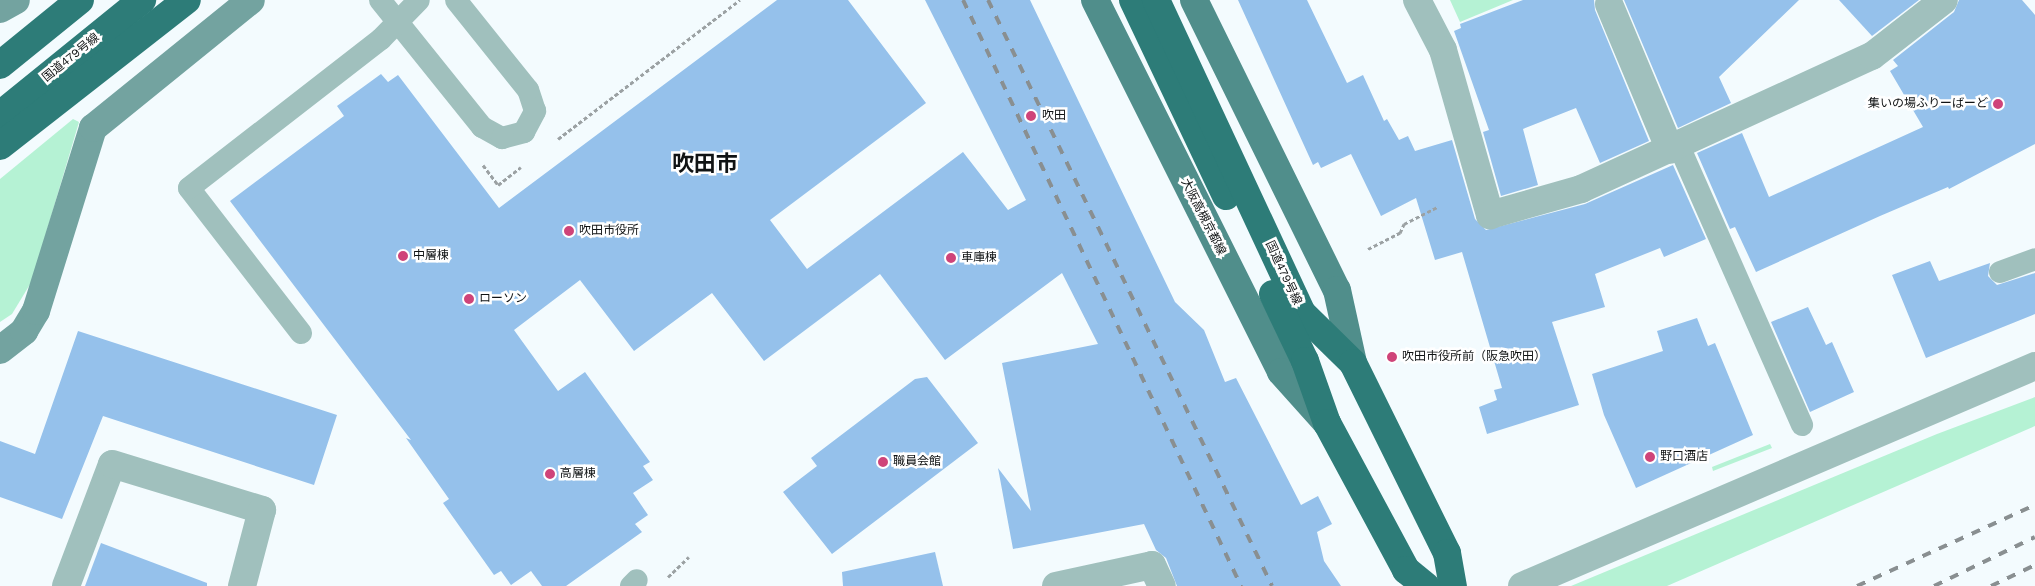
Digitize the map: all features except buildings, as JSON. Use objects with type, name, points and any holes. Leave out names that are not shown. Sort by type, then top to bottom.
[{"type":"highway","points":[[0,65],[80,0]]},
{"type":"highway","name":"国道479号線","points":[[0,115],[142,0]]},
{"type":"highway","points":[[0,146],[186,0]]},
{"type":"highway","name":"国道479号線","points":[[1133,0],[1305,361],[1327,423],[1406,570],[1426,586]]},
{"type":"highway","name":"国道479号線","points":[[1156,0],[1302,313],[1353,363],[1447,554],[1453,586]]},
{"type":"main road","name":"大阪高槻京都線","points":[[1095,0],[1281,372],[1327,423]]},
{"type":"main road","points":[[1194,0],[1337,290],[1353,363]]},
{"type":"street","points":[[0,9],[16,0]]},
{"type":"street","points":[[0,350],[24,331],[36,311],[93,128],[251,0]]},
{"type":"street","points":[[1417,0],[1443,50],[1478,210],[1490,214],[1581,189],[1872,56],[1944,0]]},
{"type":"street","points":[[1609,4],[1674,148]]},
{"type":"street","points":[[1522,586],[2035,366]]},
{"type":"street","points":[[66,586],[112,464],[262,510],[242,586]]},
{"type":"street","points":[[1056,586],[1152,565],[1162,586]]},
{"type":"lane","points":[[380,0],[482,127],[502,138],[524,132],[534,111],[528,90],[456,0]]},
{"type":"lane","points":[[301,333],[190,188],[381,39],[418,0]]},
{"type":"lane","points":[[1674,148],[1802,425]]},
{"type":"lane","points":[[2000,272],[2035,259]]},
{"type":"path","points":[[553,143],[740,0]]},
{"type":"path","points":[[481,163],[498,185],[530,161]]},
{"type":"path","points":[[1368,249],[1400,233],[1404,224],[1438,207]]},
{"type":"path","points":[[665,580],[689,557]]},
{"type":"green space","points":[[1450,0],[1513,0],[1460,22]]},
{"type":"green space","points":[[73,119],[79,122],[32,281],[12,314],[0,322],[0,179]]},
{"type":"green space","points":[[2035,397],[2035,426],[1667,586],[1571,586],[1937,434]]},
{"type":"green space","points":[[1770,444],[1772,448],[1713,471],[1712,467]]},
{"type":"railway","points":[[963,0],[1241,586]]},
{"type":"railway","points":[[988,0],[1272,586]]},
{"type":"railway","points":[[1857,586],[2035,505]]},
{"type":"railway","points":[[1934,586],[2035,537]]},
{"type":"railway","points":[[1991,586],[2035,565]]},
{"type":"place","name":"集いの場ふりーばーど","points":[[1998,104]]},
{"type":"place","name":"吹田","points":[[1031,116]]},
{"type":"place","name":"吹田市役所","points":[[569,231]]},
{"type":"place","name":"中層棟","points":[[403,256]]},
{"type":"place","name":"車庫棟","points":[[951,258]]},
{"type":"place","name":"ローソン","points":[[469,299]]},
{"type":"place","name":"吹田市役所前（阪急吹田）","points":[[1392,357]]},
{"type":"place","name":"野口酒店","points":[[1650,457]]},
{"type":"place","name":"職員会館","points":[[883,462]]},
{"type":"place","name":"高層棟","points":[[550,474]]},
{"type":"district","name":"吹田市","points":[[705,164]]}]
